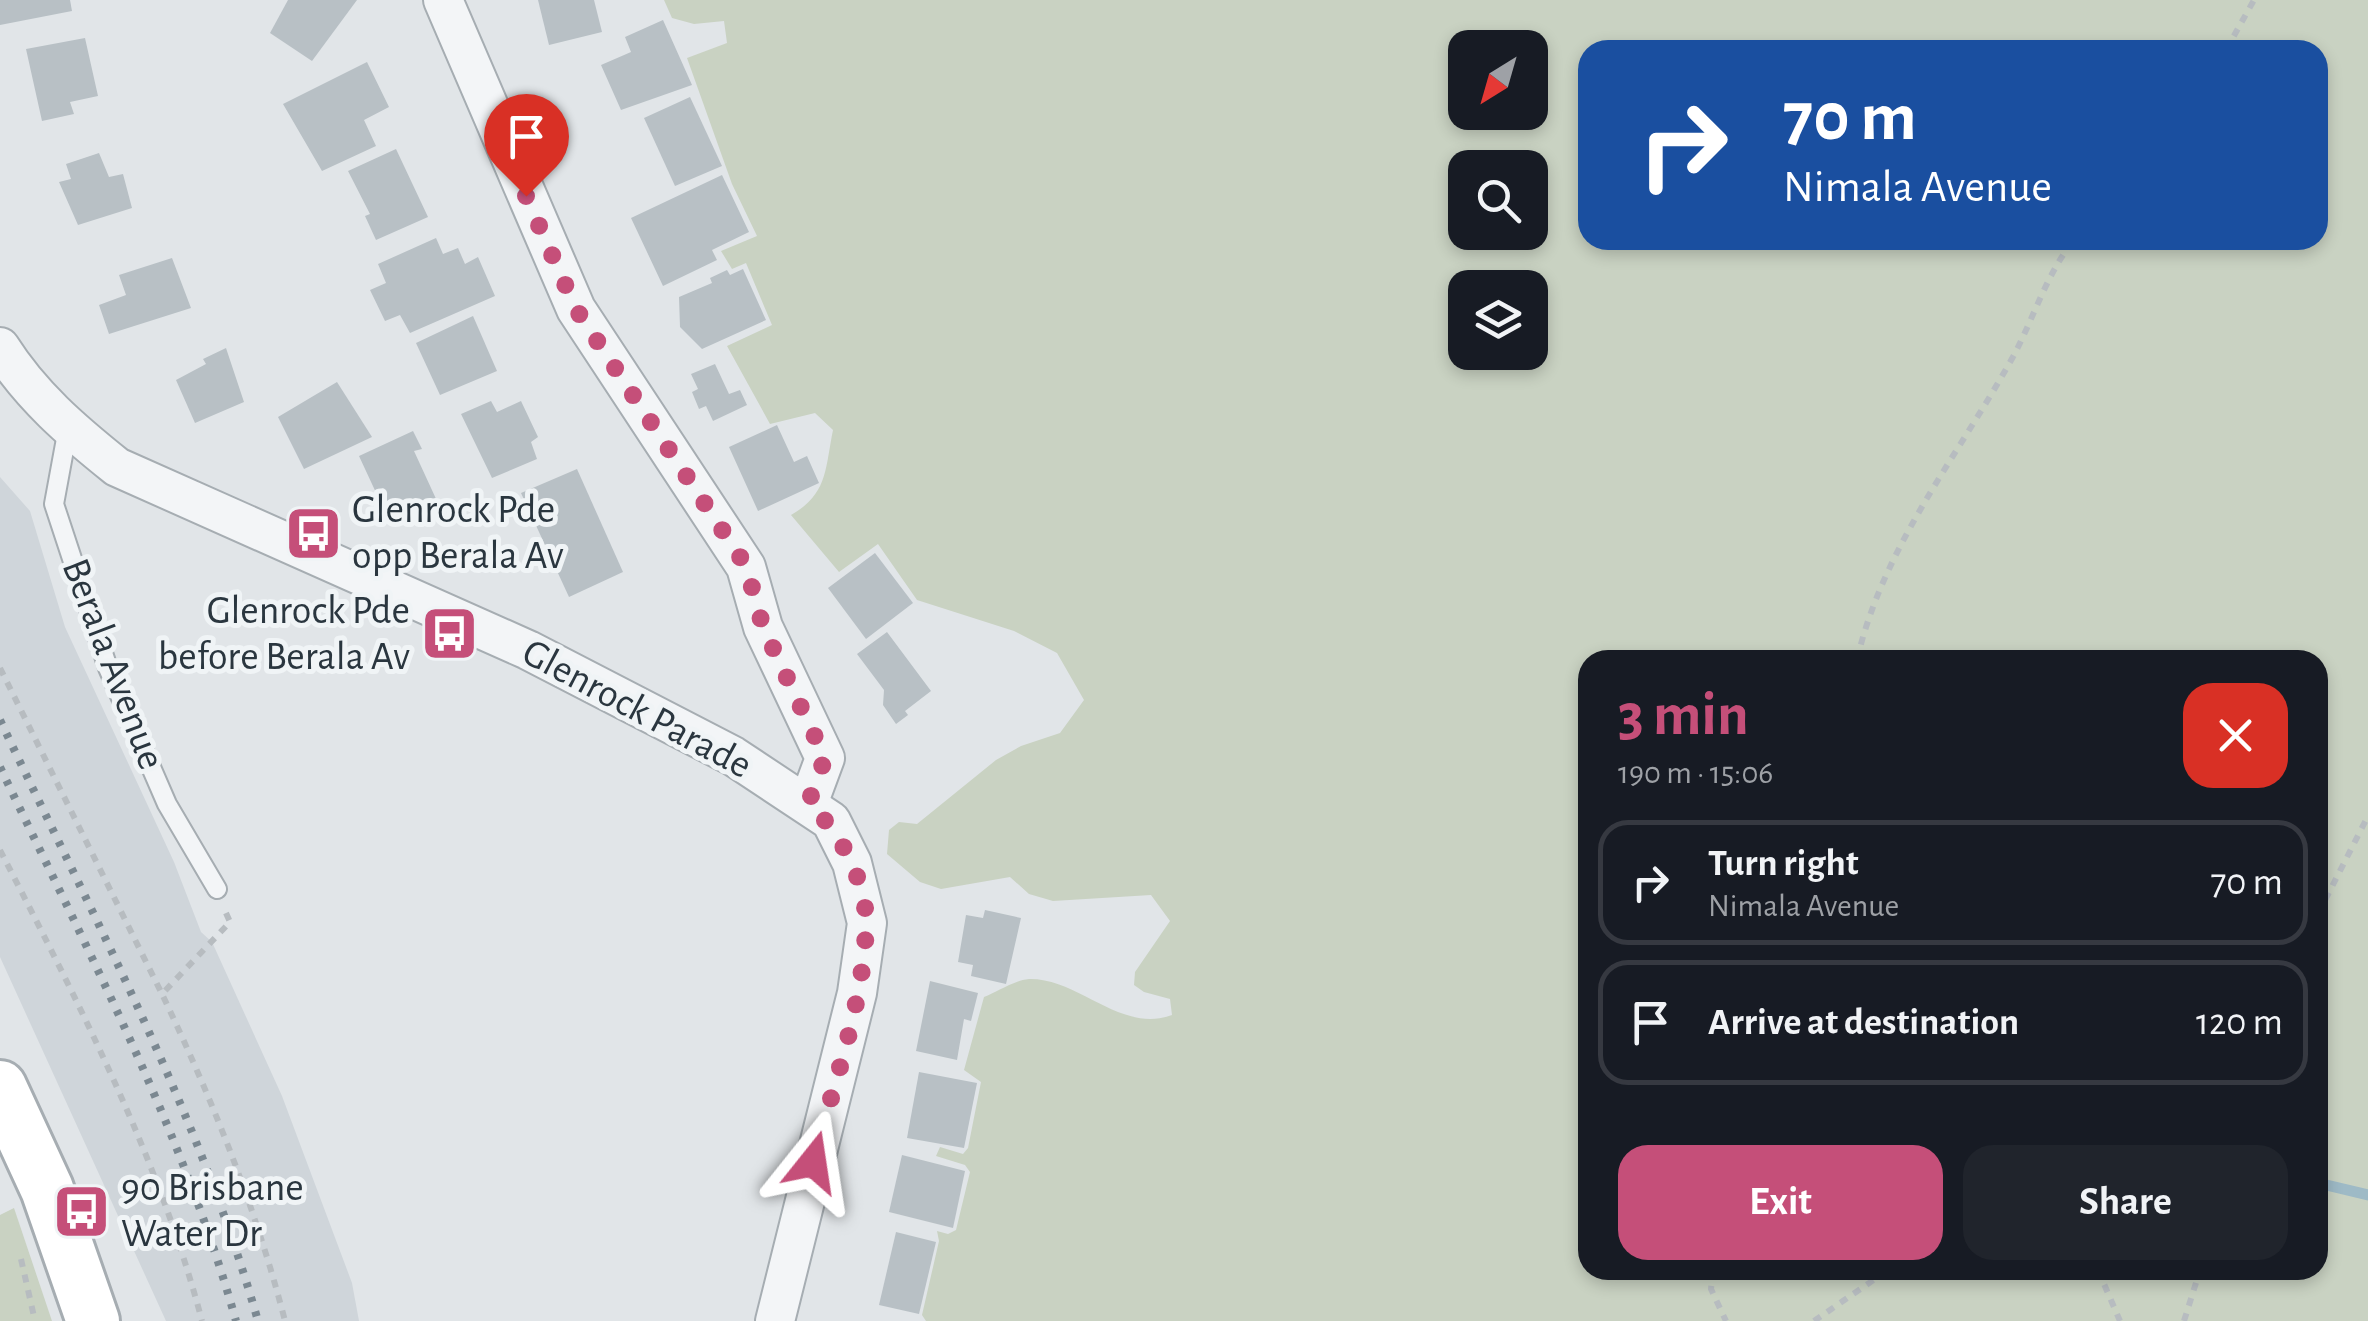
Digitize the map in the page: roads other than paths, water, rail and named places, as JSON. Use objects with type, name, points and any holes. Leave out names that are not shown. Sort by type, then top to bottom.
[{"type":"main road","points":[[0,1087],[47,1189],[93,1321]]},
{"type":"street","points":[[443,0],[576,309],[746,566],[763,627],[825,758],[808,804]]},
{"type":"street","name":"Glenrock Parade","points":[[0,347],[32,392],[68,428],[117,467],[528,650],[733,756],[830,822],[852,863],[867,923],[857,993],[775,1321]]},
{"type":"lane","name":"Berala Avenue","points":[[68,428],[54,504],[108,668],[167,804],[217,888]]},
{"type":"waterway","points":[[2328,1185],[2368,1195]]},
{"type":"railway","points":[[0,720],[175,1090],[234,1243],[258,1321]]},
{"type":"railway","points":[[0,767],[160,1109],[214,1249],[236,1321]]},
{"type":"place","name":"Glenrock Pde opp Berala Av","points":[[313,533]]},
{"type":"place","name":"Glenrock Pde before Berala Av","points":[[449,634]]},
{"type":"place","name":"90 Brisbane Water Dr","points":[[82,1211]]}]
